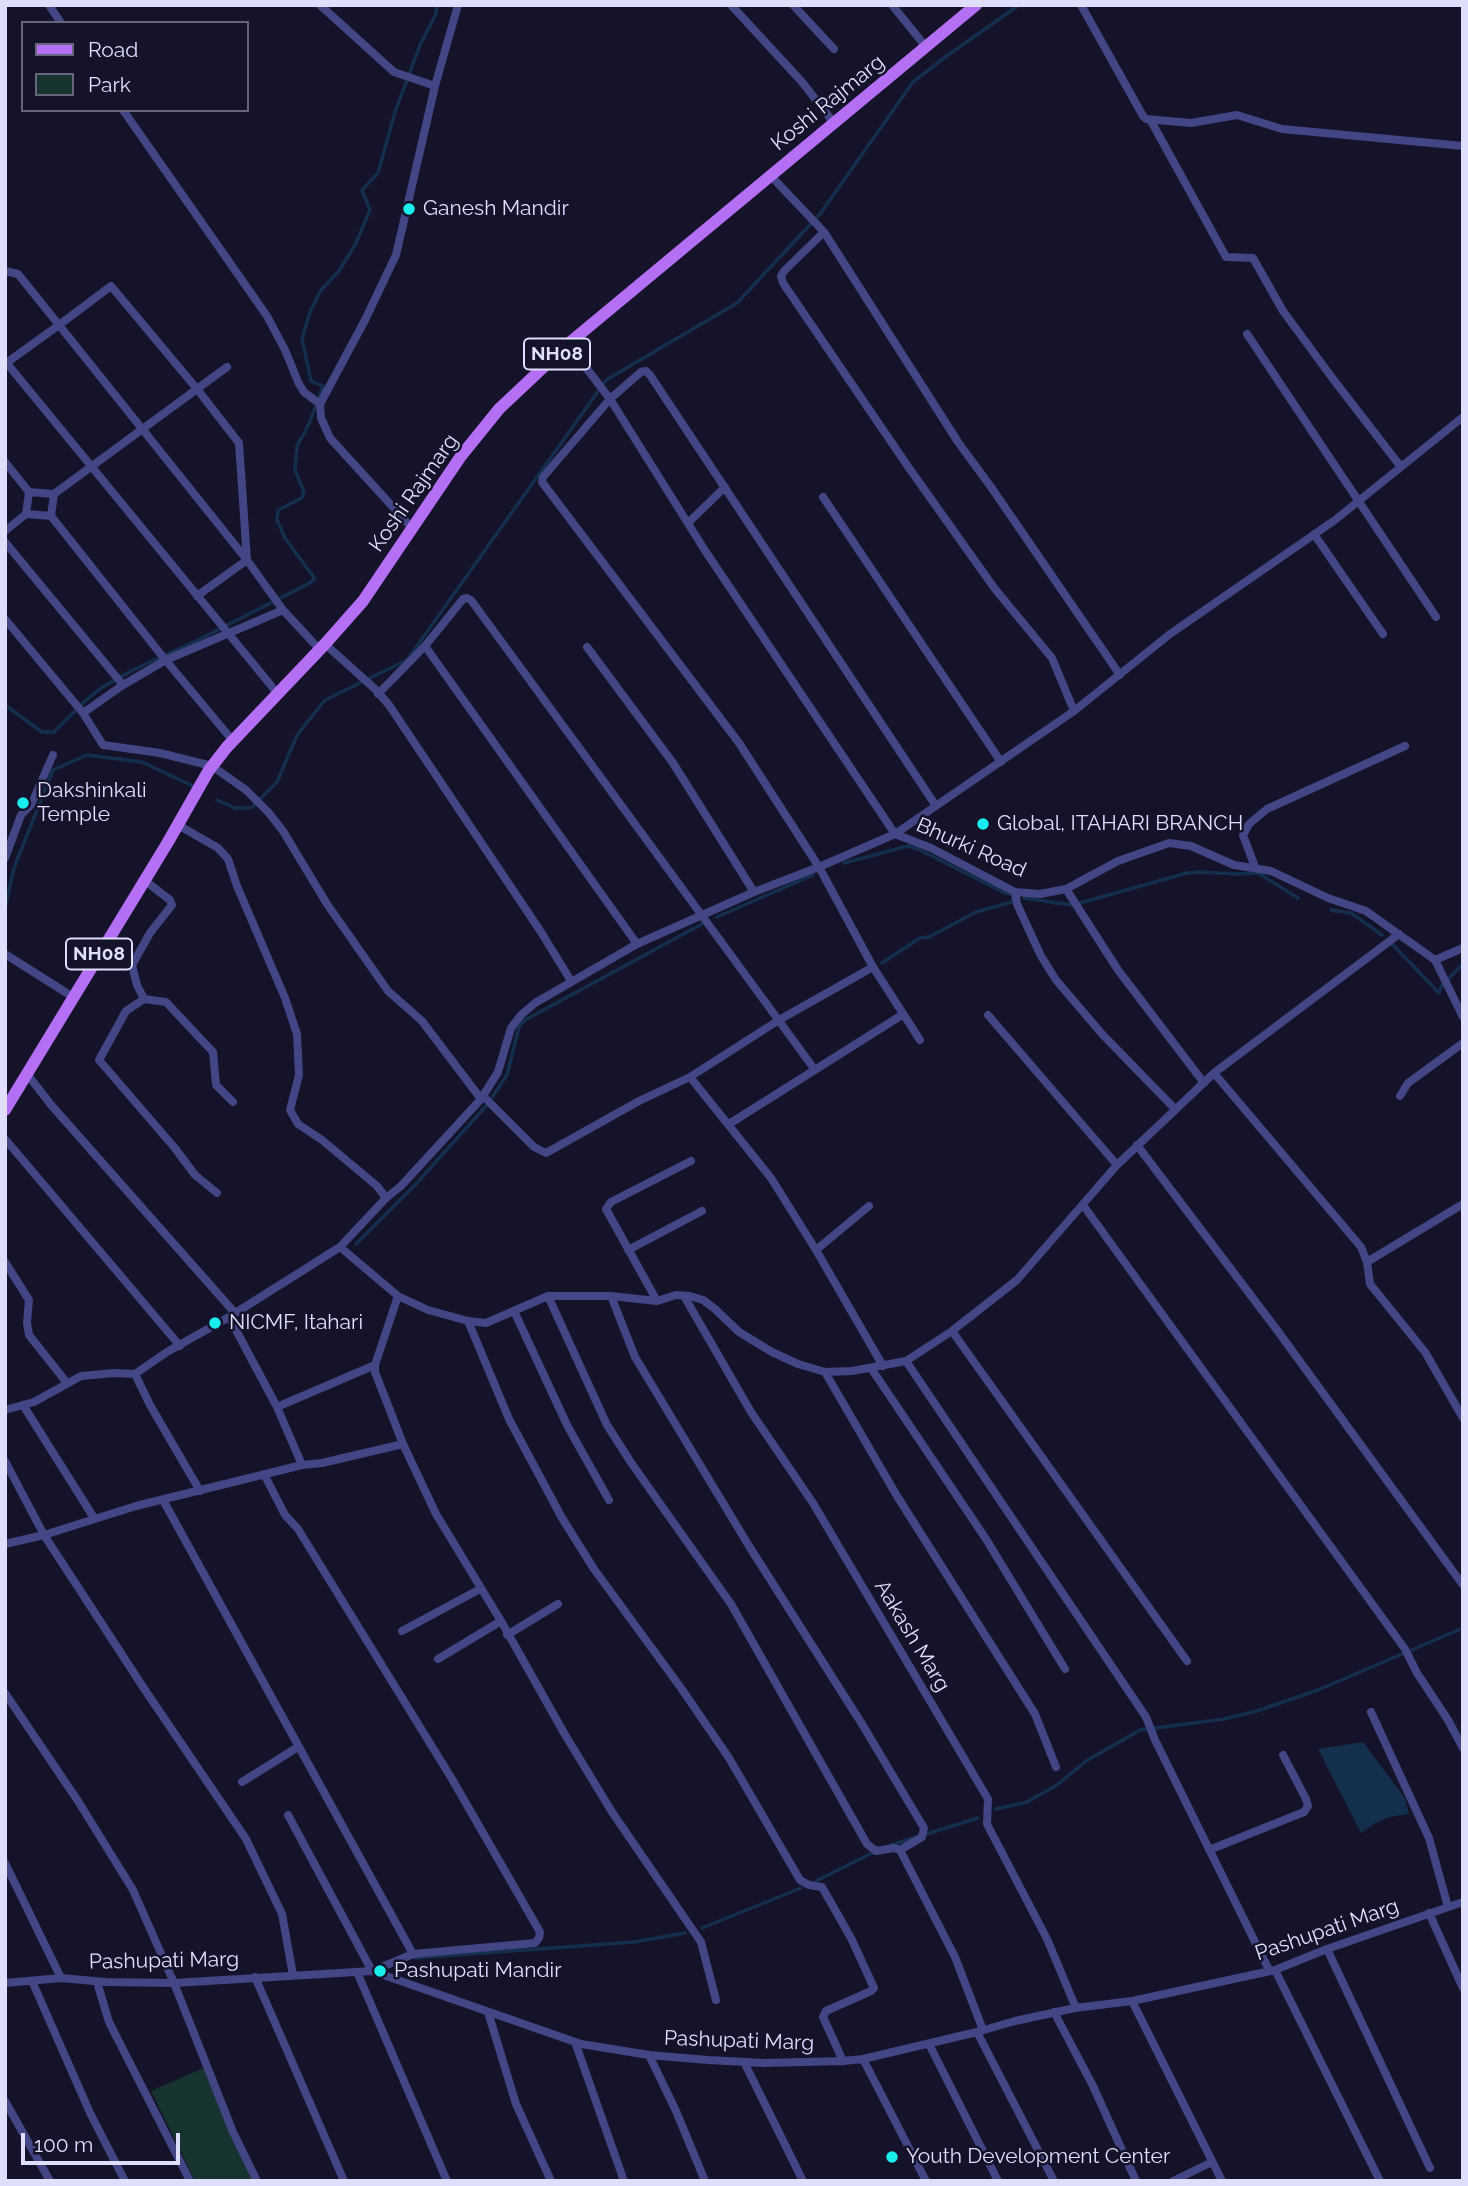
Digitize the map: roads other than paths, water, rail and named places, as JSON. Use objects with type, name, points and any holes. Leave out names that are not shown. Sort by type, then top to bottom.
[{"type":"main road","name":"Koshi Rajmarg","points":[[5,1110],[211,768],[363,601],[461,456],[499,409],[568,344],[976,5]]},
{"type":"street","points":[[49,5],[60,21]]},
{"type":"street","points":[[320,5],[394,72],[435,86]]},
{"type":"street","points":[[316,401],[365,320],[396,255],[435,86],[458,5]]},
{"type":"street","points":[[730,5],[802,82],[834,123]]},
{"type":"street","points":[[793,5],[834,49]]},
{"type":"street","points":[[892,5],[926,47]]},
{"type":"street","points":[[1081,5],[1143,116],[1152,121],[1191,123],[1237,115],[1282,129],[1463,146]]},
{"type":"street","points":[[123,112],[267,316],[299,384],[304,392],[316,401],[330,438],[412,528]]},
{"type":"street","points":[[1152,121],[1226,257],[1253,258],[1283,311],[1401,467]]},
{"type":"street","points":[[770,176],[821,229],[958,442],[1120,675]]},
{"type":"street","points":[[821,229],[784,271],[783,282],[995,589],[1052,658],[1074,711]]},
{"type":"street","points":[[5,271],[18,274],[247,560],[272,597],[323,647],[360,676],[389,705],[572,981]]},
{"type":"street","points":[[247,560],[239,443],[111,286],[6,363],[278,694]]},
{"type":"street","points":[[1247,334],[1436,617]]},
{"type":"street","name":"Bhurki Road","points":[[568,344],[608,396],[688,523],[895,834],[932,848],[1015,892],[1040,894],[1066,889],[1118,861],[1170,843],[1191,846],[1234,865],[1271,871],[1328,898],[1366,911],[1436,960]]},
{"type":"street","points":[[29,492],[54,494],[226,367]]},
{"type":"street","points":[[920,1040],[873,967],[819,867],[738,743],[542,482],[543,477],[608,396],[646,371],[936,806]]},
{"type":"street","points":[[5,1410],[34,1402],[81,1376],[135,1374],[340,1247],[482,1098],[498,1072],[511,1028],[535,1003],[637,944],[895,834],[1074,711],[1170,634],[1314,534],[1463,417]]},
{"type":"street","points":[[5,462],[29,492],[26,514],[5,531]]},
{"type":"street","points":[[688,523],[725,487]]},
{"type":"street","points":[[54,494],[51,516],[233,741]]},
{"type":"street","points":[[823,497],[1001,762]]},
{"type":"street","points":[[26,514],[51,516]]},
{"type":"street","points":[[1314,534],[1383,634]]},
{"type":"street","points":[[5,542],[121,683]]},
{"type":"street","points":[[197,596],[247,560]]},
{"type":"street","points":[[377,691],[425,646],[463,599],[471,600],[816,1070]]},
{"type":"street","points":[[81,711],[163,657],[281,607]]},
{"type":"street","points":[[5,619],[70,696],[103,745],[160,753],[211,768],[246,790],[283,831],[327,904],[388,991],[422,1021],[482,1098],[534,1147],[545,1153],[639,1101],[690,1077],[779,1020],[873,967]]},
{"type":"street","points":[[425,646],[637,944]]},
{"type":"street","points":[[587,647],[673,763],[754,892]]},
{"type":"street","points":[[1255,867],[1243,835],[1249,824],[1258,816],[1267,809],[1405,746]]},
{"type":"street","points":[[5,858],[21,815],[31,805],[53,755]]},
{"type":"street","points":[[178,825],[218,849],[228,859],[285,998],[297,1034],[299,1075],[290,1110],[298,1124],[322,1140],[377,1186],[386,1198]]},
{"type":"street","points":[[144,880],[170,900],[172,905],[150,933],[132,965],[144,999]]},
{"type":"street","points":[[1066,889],[1118,970],[1204,1083]]},
{"type":"street","points":[[1015,892],[1017,904],[1041,956],[1056,980],[1102,1034],[1175,1109]]},
{"type":"street","points":[[340,1247],[398,1296],[428,1310],[468,1321],[486,1323],[548,1296],[611,1296],[657,1301],[676,1295],[703,1300],[739,1332],[772,1352],[825,1372],[852,1371],[906,1361],[952,1331],[1017,1280],[1117,1165],[1214,1073],[1399,934]]},
{"type":"street","points":[[1463,948],[1436,960],[1463,1017]]},
{"type":"street","points":[[5,954],[73,997]]},
{"type":"street","points":[[217,1193],[195,1175],[99,1060],[126,1011],[144,999],[166,1002],[213,1052],[216,1084],[233,1102]]},
{"type":"street","points":[[729,1124],[902,1015]]},
{"type":"street","points":[[988,1016],[1117,1165]]},
{"type":"street","points":[[1400,1096],[1408,1083],[1463,1043]]},
{"type":"street","points":[[1214,1073],[1361,1247],[1367,1262],[1370,1284],[1425,1352],[1463,1418]]},
{"type":"street","points":[[27,1074],[232,1315],[302,1465]]},
{"type":"street","points":[[690,1077],[771,1178],[883,1366]]},
{"type":"street","points":[[5,1139],[180,1346]]},
{"type":"street","points":[[1137,1145],[1277,1330],[1463,1585]]},
{"type":"street","points":[[657,1301],[606,1212],[607,1206],[691,1161]]},
{"type":"street","points":[[1367,1262],[1463,1204]]},
{"type":"street","points":[[1083,1205],[1407,1652],[1463,1748]]},
{"type":"street","points":[[816,1250],[869,1206]]},
{"type":"street","points":[[628,1250],[702,1211]]},
{"type":"street","points":[[5,1262],[29,1300],[29,1335],[67,1383]]},
{"type":"street","points":[[398,1296],[375,1372],[403,1444],[436,1514],[612,1812],[701,1942],[716,2000]]},
{"type":"street","points":[[548,1296],[607,1425],[731,1604],[867,1844],[878,1851],[894,1848],[901,1850],[955,1957],[980,2031],[1054,2181]]},
{"type":"street","points":[[611,1296],[635,1357],[749,1546],[862,1724],[923,1833],[901,1850]]},
{"type":"street","name":"Aakash Marg","points":[[684,1296],[751,1412],[813,1503],[988,1799],[988,1824],[1047,1939],[1076,2008]]},
{"type":"street","points":[[514,1311],[568,1427],[609,1500]]},
{"type":"street","points":[[468,1321],[509,1419],[562,1518],[594,1569],[729,1758],[800,1880],[822,1887],[851,1938],[874,1988],[826,2011],[824,2017],[843,2061]]},
{"type":"street","points":[[952,1331],[1187,1661]]},
{"type":"street","points":[[906,1361],[1146,1717],[1209,1850],[1380,2181]]},
{"type":"street","points":[[277,1407],[375,1365]]},
{"type":"street","points":[[871,1368],[986,1539],[1065,1669]]},
{"type":"street","points":[[825,1372],[897,1496],[1035,1714],[1056,1767]]},
{"type":"street","points":[[135,1374],[200,1491]]},
{"type":"street","points":[[23,1405],[94,1518]]},
{"type":"street","points":[[5,1544],[44,1535],[94,1518],[302,1465],[322,1463],[403,1444]]},
{"type":"street","points":[[5,1461],[44,1535],[246,1839],[282,1914],[293,1975]]},
{"type":"street","points":[[264,1476],[285,1515],[298,1529],[452,1779],[541,1935],[535,1943],[413,1954],[372,1971],[288,1815]]},
{"type":"street","points":[[163,1500],[413,1954]]},
{"type":"street","points":[[402,1632],[480,1589]]},
{"type":"street","points":[[507,1635],[558,1604]]},
{"type":"street","points":[[438,1659],[500,1621]]},
{"type":"street","points":[[5,1693],[134,1890],[233,2132],[257,2181]]},
{"type":"street","points":[[1371,1712],[1429,1838],[1448,1906]]},
{"type":"street","points":[[242,1782],[298,1747]]},
{"type":"street","points":[[1209,1850],[1304,1812],[1308,1806],[1306,1799],[1283,1755]]},
{"type":"street","points":[[5,1863],[61,1978]]},
{"type":"street","name":"Pashupati Marg","points":[[5,1983],[61,1978],[97,1982],[174,1983],[372,1971],[575,2042],[649,2055],[744,2062],[843,2061],[929,2044],[1055,2012],[1132,2001],[1272,1970],[1463,1902]]},
{"type":"street","points":[[1429,1913],[1463,1988]]},
{"type":"street","points":[[1327,1949],[1430,2168]]},
{"type":"street","points":[[357,1972],[446,2181]]},
{"type":"street","points":[[256,1977],[344,2181]]},
{"type":"street","points":[[32,1981],[90,2115],[125,2181]]},
{"type":"street","points":[[97,1982],[109,2022],[190,2181]]},
{"type":"street","points":[[1132,2001],[1222,2181]]},
{"type":"street","points":[[488,2012],[516,2104],[551,2181]]},
{"type":"street","points":[[1055,2012],[1093,2086],[1136,2181]]},
{"type":"street","points":[[575,2042],[624,2181]]},
{"type":"street","points":[[929,2044],[998,2181]]},
{"type":"street","points":[[649,2055],[705,2181]]},
{"type":"street","points":[[863,2059],[926,2181]]},
{"type":"street","points":[[744,2062],[803,2181]]},
{"type":"street","points":[[5,2101],[50,2181]]},
{"type":"street","points":[[1173,2181],[1212,2162]]},
{"type":"water","points":[[1363,1742],[1405,1798],[1409,1814],[1389,1817],[1361,1833],[1318,1749]]},
{"type":"waterway","points":[[5,705],[42,732],[54,732],[101,688],[315,579],[285,538],[277,520],[278,510],[302,498],[304,492],[295,470],[297,446],[309,424],[323,386],[311,381],[302,339],[310,312],[321,290],[339,271],[355,245],[370,210],[362,190],[378,173],[395,112],[420,45],[436,14],[437,5]]},
{"type":"waterway","points":[[217,800],[235,808],[251,808],[277,782],[297,735],[325,700],[407,660],[606,380],[737,303],[820,214],[913,82],[1019,5]]},
{"type":"waterway","points":[[5,908],[14,868],[53,770],[87,755],[142,762],[195,787]]},
{"type":"waterway","points":[[844,863],[908,846],[1014,895],[1012,902],[976,912],[929,937],[920,938],[882,963]]},
{"type":"waterway","points":[[1080,903],[1187,873],[1200,872],[1258,873],[1298,898]]},
{"type":"waterway","points":[[717,917],[813,875]]},
{"type":"waterway","points":[[1024,898],[1071,905]]},
{"type":"waterway","points":[[1331,910],[1351,913],[1382,935]]},
{"type":"waterway","points":[[491,1099],[507,1075],[519,1027],[525,1020],[702,924]]},
{"type":"waterway","points":[[1392,944],[1439,993],[1442,985],[1463,964]]},
{"type":"waterway","points":[[356,1244],[416,1184],[486,1106]]},
{"type":"waterway","points":[[996,1809],[1027,1802],[1057,1785],[1086,1761],[1140,1730],[1224,1719],[1257,1711],[1318,1690],[1463,1628]]},
{"type":"waterway","points":[[891,1845],[978,1818]]},
{"type":"waterway","points":[[816,1881],[874,1852]]},
{"type":"waterway","points":[[702,1928],[801,1888]]},
{"type":"waterway","points":[[415,1958],[634,1942],[685,1933]]},
{"type":"place","name":"Ganesh Mandir","points":[[409,209]]},
{"type":"place","name":"Dakshinkali Temple","points":[[23,803]]},
{"type":"place","name":"Global, ITAHARI BRANCH","points":[[983,824]]},
{"type":"place","name":"NICMF, Itahari","points":[[215,1323]]},
{"type":"place","name":"Pashupati Mandir","points":[[380,1971]]},
{"type":"place","name":"Youth Development Center","points":[[892,2157]]}]
